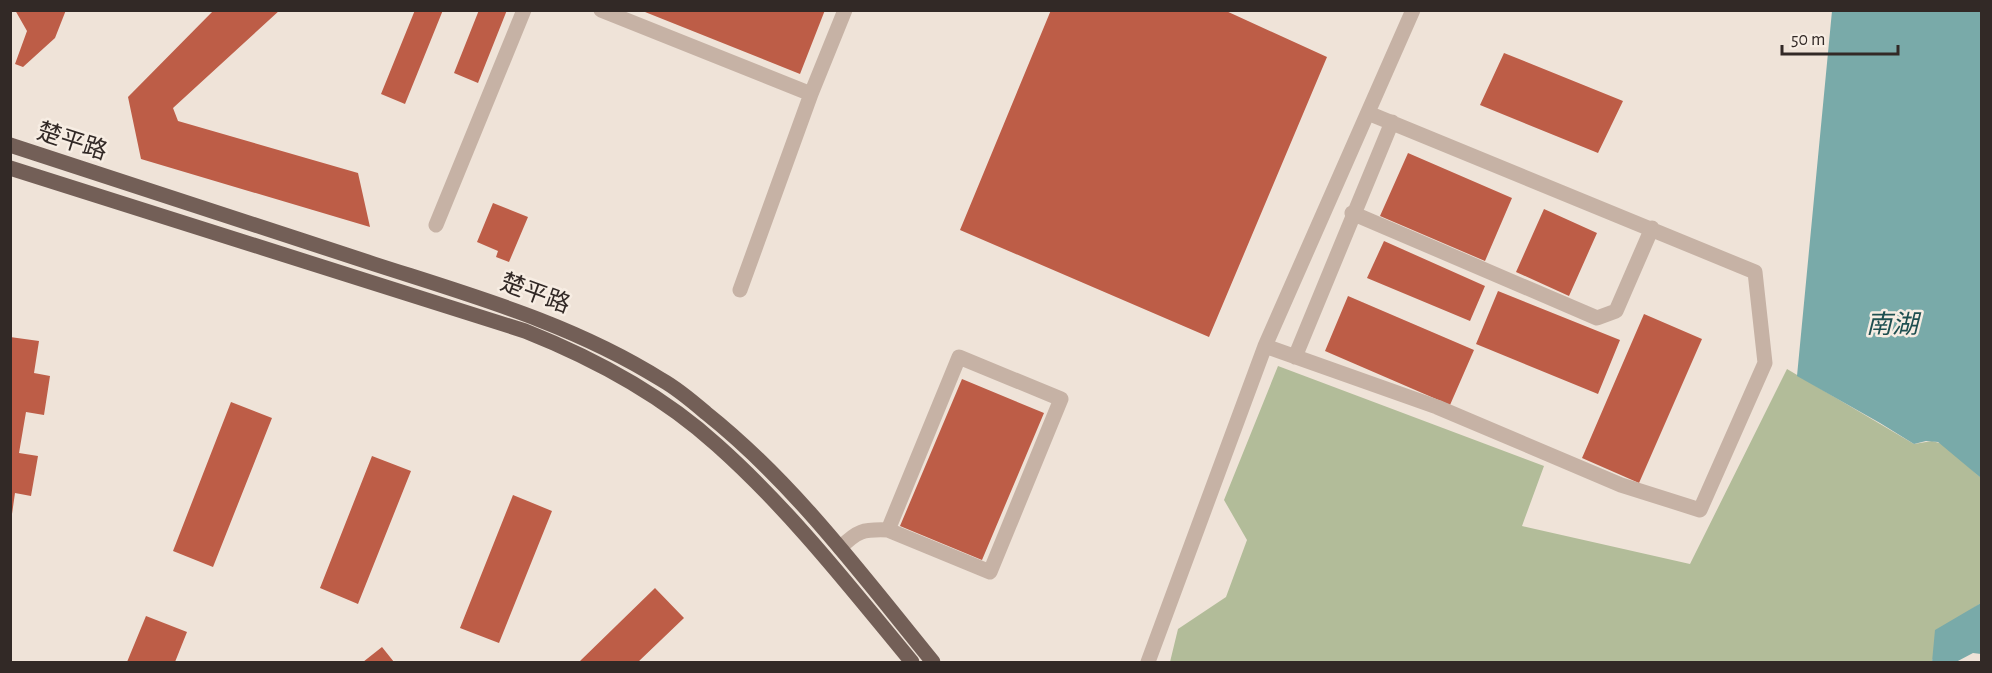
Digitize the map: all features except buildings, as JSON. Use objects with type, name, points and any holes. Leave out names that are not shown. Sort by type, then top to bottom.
[{"type":"main road","name":"楚平路","points":[[10,146],[468,293],[597,343],[663,380],[726,429],[779,479],[840,548],[933,663]]},
{"type":"main road","name":"楚平路","points":[[10,168],[525,331],[589,359],[654,398],[716,444],[792,518],[912,663]]},
{"type":"street","points":[[436,225],[524,10]]},
{"type":"street","points":[[601,10],[811,94]]},
{"type":"street","points":[[740,290],[811,94],[845,10]]},
{"type":"street","points":[[1148,663],[1265,346],[1413,10]]},
{"type":"street","points":[[1265,346],[1437,407],[1621,484],[1700,510],[1765,363],[1755,272],[1368,112]]},
{"type":"street","points":[[1295,357],[1352,213],[1392,122]]},
{"type":"street","points":[[1352,213],[1597,318],[1616,311],[1652,228]]},
{"type":"street","points":[[840,548],[853,534],[861,531],[888,530],[990,572],[1061,399],[959,357],[888,530]]},
{"type":"green space","points":[[1278,366],[1544,466],[1522,526],[1690,564],[1787,369],[1914,444],[1932,441],[1943,444],[1981,478],[1981,603],[1969,611],[1932,662],[1170,662],[1178,629],[1226,597],[1247,540],[1224,500]]},
{"type":"water","name":"南湖","points":[[1832,11],[1981,11],[1981,478],[1938,442],[1926,441],[1914,444],[1797,376]]},
{"type":"water","points":[[1981,603],[1981,654],[1973,653],[1956,662],[1932,662],[1935,630]]}]
